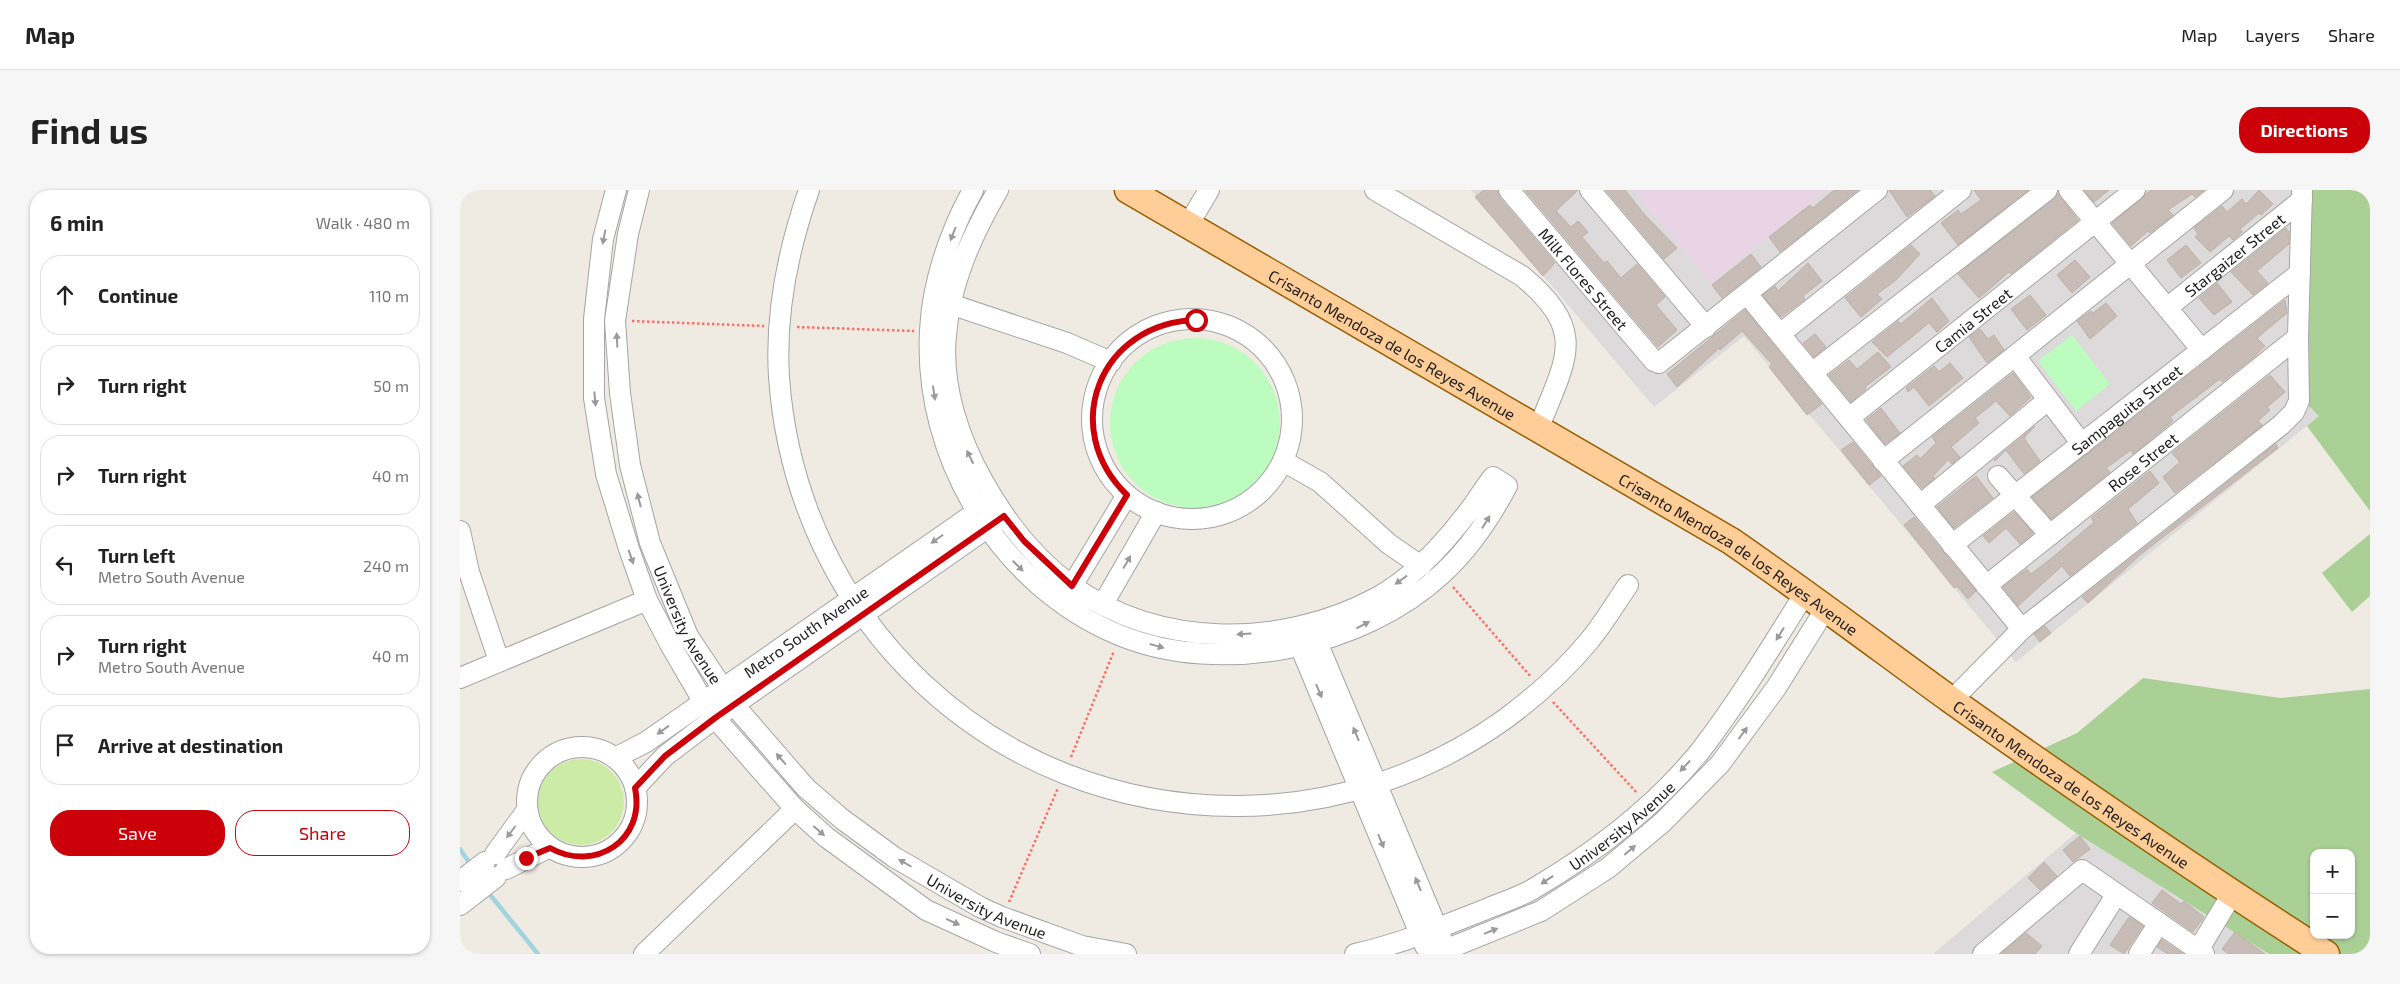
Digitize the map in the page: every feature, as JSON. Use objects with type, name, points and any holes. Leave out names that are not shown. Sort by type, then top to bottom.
[{"type":"main road","name":"Crisanto Mendoza de los Reyes Avenue","points":[[1141,193],[1188,225],[1730,541],[1816,600],[1952,700],[2232,894],[2326,954]]},
{"type":"street","name":"University Avenue","points":[[616,190],[603,239],[594,318],[594,398],[606,474],[647,600],[702,701],[794,809],[826,837],[926,910],[993,948],[1030,954]]},
{"type":"street","name":"University Avenue","points":[[639,190],[628,234],[616,321],[620,393],[630,465],[650,543],[688,636],[734,705],[806,788],[842,820],[894,857],[980,907],[1082,946],[1126,954]]},
{"type":"street","points":[[809,190],[796,225],[785,275],[779,326],[781,393],[784,421],[794,468],[808,514],[827,557],[851,599],[862,616],[895,656],[932,693],[966,720],[1017,752],[1064,774],[1128,794],[1160,801],[1210,806],[1261,806],[1311,801],[1368,787],[1430,763],[1464,746],[1505,719],[1542,689],[1589,641],[1628,586]]},
{"type":"street","points":[[973,190],[943,261],[930,331],[932,377],[938,420],[966,494],[982,520],[1007,555],[1033,581],[1062,603],[1120,635],[1168,649],[1198,653],[1234,654],[1305,635],[1340,614],[1377,597],[1421,566],[1446,540],[1493,477],[1507,485],[1484,526],[1442,574],[1416,595],[1352,630],[1305,635],[1202,634],[1170,630],[1103,604],[1072,586],[1024,541],[999,508],[968,455],[954,411],[947,378],[946,337],[950,304],[974,231],[998,190]]},
{"type":"street","points":[[1188,225],[1209,190]]},
{"type":"street","points":[[1375,190],[1522,276],[1534,286],[1557,314],[1565,331],[1566,356],[1538,430]]},
{"type":"street","name":"Milk Flores Street","points":[[1509,190],[1658,363],[1663,362],[1706,327]]},
{"type":"street","points":[[1590,190],[1706,327],[1877,190]]},
{"type":"street","points":[[1780,334],[1961,190]]},
{"type":"street","points":[[1812,373],[2047,190]]},
{"type":"street","points":[[2069,190],[2202,350]]},
{"type":"street","name":"Camia Street","points":[[1849,418],[2135,190]]},
{"type":"street","points":[[1884,461],[2223,190]]},
{"type":"street","points":[[1952,700],[2022,629],[2291,416],[2298,401],[2302,195]]},
{"type":"street","name":"Stargaizer Street","points":[[2167,308],[2302,195]]},
{"type":"street","name":"Sampaguita Street","points":[[1952,545],[2300,273]]},
{"type":"street","points":[[1747,294],[2022,629]]},
{"type":"street","points":[[950,304],[1067,343],[1111,362]]},
{"type":"street","points":[[1208,320],[1242,333],[1270,357],[1288,389],[1292,425],[1283,461],[1261,491],[1229,512],[1192,519],[1156,512],[1127,495],[1112,479],[1103,464],[1096,448],[1092,426],[1096,392],[1111,362],[1138,336],[1171,322],[1208,320]]},
{"type":"street","name":"Rose Street","points":[[1986,586],[2298,337]]},
{"type":"street","points":[[2015,356],[2082,444]]},
{"type":"street","points":[[1920,505],[2048,400]]},
{"type":"street","points":[[1283,461],[1320,482],[1389,544],[1421,566]]},
{"type":"street","points":[[1998,476],[2050,535]]},
{"type":"street","points":[[1072,586],[1127,495]]},
{"type":"street","name":"Metro South Avenue","points":[[635,788],[665,756],[715,718],[862,616],[999,508]]},
{"type":"street","points":[[1103,604],[1156,512]]},
{"type":"street","name":"Metro South Avenue","points":[[615,758],[646,742],[702,701],[851,599],[982,520]]},
{"type":"street","points":[[460,531],[470,572],[499,660]]},
{"type":"street","points":[[460,678],[499,660],[647,600]]},
{"type":"street","name":"University Avenue","points":[[1356,954],[1391,946],[1436,946],[1541,911],[1608,868],[1663,822],[1720,764],[1776,688],[1816,600]]},
{"type":"street","points":[[1305,635],[1436,946]]},
{"type":"street","points":[[585,747],[601,750],[615,758],[627,771],[635,788],[637,803],[634,817],[624,837],[613,847],[600,854],[586,857],[564,854],[550,848],[535,831],[527,810],[527,794],[532,778],[541,765],[554,755],[569,749],[585,747]]},
{"type":"street","points":[[644,954],[794,809]]},
{"type":"street","points":[[493,867],[527,810]]},
{"type":"street","points":[[464,890],[493,867],[550,848]]},
{"type":"street","points":[[1983,954],[2082,870],[2200,953],[2232,894]]},
{"type":"street","points":[[2079,954],[2116,894]]},
{"type":"street","points":[[2139,954],[2159,923]]},
{"type":"shaded area","points":[[1471,190],[1633,190],[1711,282],[1826,190],[2311,190],[2319,416],[2016,662],[1744,336],[1654,407]]},
{"type":"shaded area","points":[[1633,190],[1826,190],[1711,283]]},
{"type":"shaded area","points":[[2076,833],[2269,954],[1933,954]]},
{"type":"green space","points":[[2311,190],[2370,190],[2370,511],[2307,426],[2319,416],[2308,405]]},
{"type":"green space","points":[[2072,335],[2110,384],[2076,411],[2038,361]]},
{"type":"green space","points":[[1187,338],[1203,338],[1228,344],[1249,357],[1261,369],[1274,390],[1280,423],[1274,456],[1261,477],[1249,489],[1228,502],[1203,508],[1187,508],[1162,502],[1141,489],[1129,477],[1116,456],[1110,431],[1110,415],[1116,390],[1129,369],[1141,357],[1162,344]]},
{"type":"green space","points":[[2370,534],[2370,596],[2352,612],[2322,573]]},
{"type":"green space","points":[[2143,678],[2280,698],[2370,689],[2370,954],[2269,954],[2076,833],[1992,772],[2077,733]]},
{"type":"green space","points":[[581,759],[597,762],[605,766],[617,778],[621,786],[624,802],[621,818],[617,826],[605,838],[597,842],[581,845],[565,842],[557,838],[545,826],[541,818],[538,802],[541,786],[545,778],[557,766],[565,762]]},
{"type":"building","points":[[1484,190],[1497,190],[1500,198],[1555,263],[1543,276],[1475,197]]},
{"type":"building","points":[[1525,190],[1578,190],[1556,211],[1571,227],[1578,221],[1588,232],[1582,237],[1604,263],[1607,261],[1621,278],[1637,264],[1665,297],[1656,305],[1677,330],[1658,347]]},
{"type":"building","points":[[1606,190],[1625,190],[1644,214],[1677,248],[1664,259]]},
{"type":"building","points":[[1834,190],[1858,190],[1780,252],[1769,237],[1810,205],[1813,208]]},
{"type":"building","points":[[1889,190],[1930,190],[1935,196],[1907,217]]},
{"type":"building","points":[[1974,190],[2028,190],[1958,245],[1941,223],[1958,210],[1961,214],[1981,200]]},
{"type":"building","points":[[2084,190],[2109,190],[2094,202]]},
{"type":"building","points":[[2151,190],[2204,190],[2195,197],[2192,194],[2168,210],[2173,215],[2150,233],[2148,231],[2131,246],[2112,223]]},
{"type":"building","points":[[2259,190],[2273,204],[2261,215],[2259,213],[2240,229],[2242,232],[2233,240],[2229,236],[2210,252],[2195,237],[2198,234],[2194,228],[2222,206],[2227,212],[2242,199],[2246,204]]},
{"type":"building","points":[[2058,194],[2078,220],[2011,274],[2009,272],[1979,298],[1958,274]]},
{"type":"building","points":[[2286,228],[2289,232],[2289,244],[2257,271],[2268,283],[2253,295],[2231,272]]},
{"type":"building","points":[[1911,245],[1920,254],[1896,280],[1877,294],[1882,299],[1861,317],[1845,298]]},
{"type":"building","points":[[2186,245],[2201,263],[2181,278],[2167,260]]},
{"type":"building","points":[[1751,254],[1761,267],[1722,298],[1712,285]]},
{"type":"building","points":[[2075,260],[2090,277],[2072,293],[2057,275]]},
{"type":"building","points":[[1808,263],[1822,281],[1803,296],[1805,299],[1781,317],[1763,295],[1775,286],[1778,291]]},
{"type":"building","points":[[2217,283],[2232,302],[2214,315],[2199,298]]},
{"type":"building","points":[[2030,295],[2046,315],[2027,330],[2011,309]]},
{"type":"building","points":[[1932,298],[1949,321],[1937,332],[1929,323],[1887,357],[1872,342],[1898,321],[1901,324]]},
{"type":"building","points":[[2285,300],[2287,313],[2257,338],[2265,346],[2254,357],[2222,382],[2220,379],[2170,417],[2173,421],[2133,454],[2131,450],[2106,468],[2110,472],[2051,519],[2032,497]]},
{"type":"building","points":[[2106,303],[2117,316],[2090,339],[2077,321],[2091,311],[2093,313]]},
{"type":"building","points":[[1745,310],[1822,404],[1807,415],[1769,367],[1772,364],[1742,331],[1720,350],[1719,348],[1677,387],[1667,374]]},
{"type":"building","points":[[1980,329],[1988,339],[1994,335],[2004,350],[1987,363],[1969,337]]},
{"type":"building","points":[[1815,334],[1826,347],[1814,357],[1803,343]]},
{"type":"building","points":[[1878,352],[1891,367],[1865,387],[1866,389],[1851,402],[1829,375],[1849,360],[1857,369]]},
{"type":"building","points":[[1950,363],[1963,378],[1929,406],[1914,387],[1908,392],[1906,388],[1934,366],[1939,372]]},
{"type":"building","points":[[2013,373],[2031,397],[2010,416],[1996,401],[1975,418],[1979,423],[1951,447],[1960,457],[1952,464],[1948,460],[1933,476],[1935,478],[1922,488],[1903,466],[1917,455],[1920,459],[1936,443],[1932,437]]},
{"type":"building","points":[[2270,375],[2285,392],[2267,407],[2270,410],[2258,421],[2262,425],[2175,493],[2163,477],[2180,462],[2172,453]]},
{"type":"building","points":[[1881,408],[1900,433],[1885,444],[1866,420]]},
{"type":"building","points":[[2035,426],[2024,438],[2040,461],[2024,474],[2006,450]]},
{"type":"building","points":[[1853,442],[1881,476],[1869,485],[1841,450]]},
{"type":"building","points":[[2276,444],[2278,448],[2140,555],[2088,603],[2082,597]]},
{"type":"building","points":[[2150,471],[2159,483],[2128,509],[2137,523],[2070,576],[2062,566],[2018,606],[2003,587],[2027,569],[2031,574],[2053,557],[2094,522],[2091,518]]},
{"type":"building","points":[[1976,476],[1993,498],[1954,528],[1937,507]]},
{"type":"building","points":[[2014,512],[2033,533],[2020,544],[2006,528],[1989,543],[1983,536]]},
{"type":"building","points":[[1914,517],[1976,591],[1968,599],[1957,586],[1954,588],[1904,525]]},
{"type":"building","points":[[2045,626],[2051,633],[2040,642],[2034,634]]},
{"type":"building","points":[[2080,836],[2090,849],[2073,862],[2063,850]]},
{"type":"building","points":[[2044,862],[2057,876],[2040,890],[2028,878]]},
{"type":"building","points":[[2162,890],[2181,904],[2184,901],[2204,917],[2193,932],[2152,903]]},
{"type":"building","points":[[2129,917],[2143,926],[2124,954],[2110,945]]},
{"type":"building","points":[[2235,932],[2265,954],[2228,954],[2222,949]]},
{"type":"building","points":[[2026,933],[2042,946],[2035,954],[2001,954]]},
{"type":"building","points":[[2162,940],[2183,954],[2168,954],[2157,947]]},
{"type":"waterway","points":[[460,849],[471,865]]},
{"type":"waterway","points":[[487,891],[538,954]]},
{"type":"route","points":[[526,858],[550,848],[571,856],[586,857],[600,854],[613,847],[624,837],[632,824],[637,803],[635,788],[665,756],[715,718],[1004,516],[1024,541],[1072,586],[1127,495],[1112,479],[1100,459],[1094,438],[1092,415],[1096,392],[1105,371],[1119,352],[1148,330],[1171,322],[1196,320]]}]
